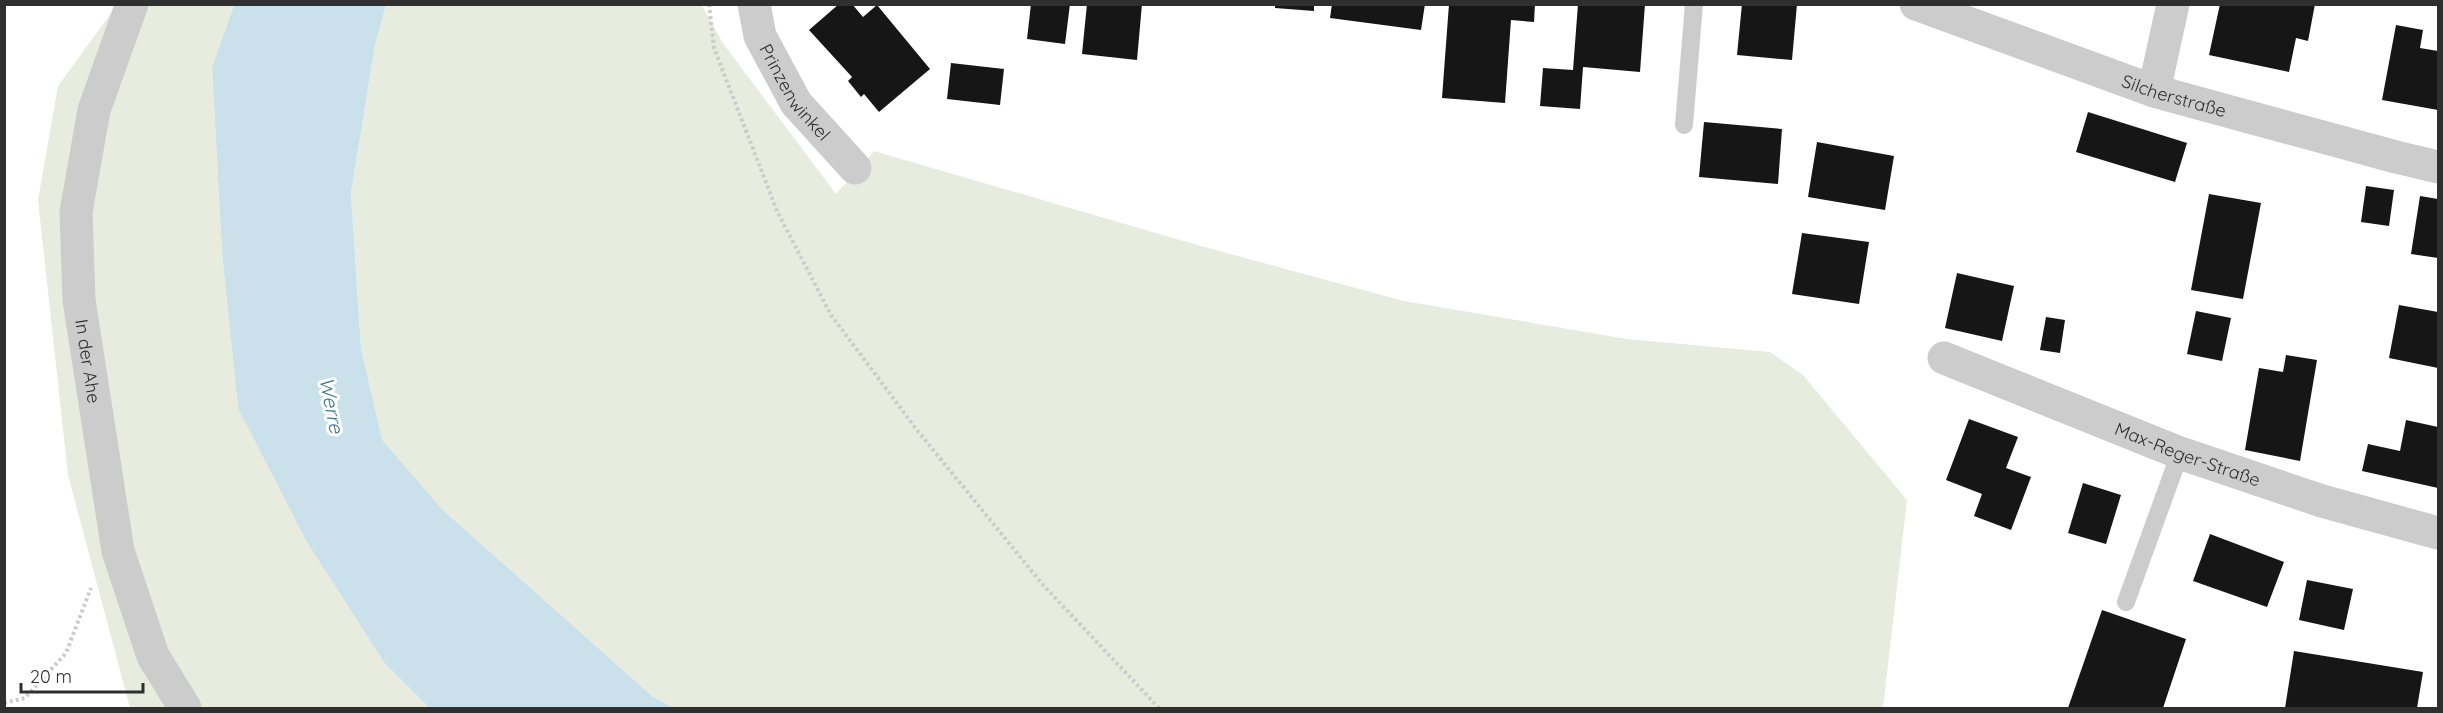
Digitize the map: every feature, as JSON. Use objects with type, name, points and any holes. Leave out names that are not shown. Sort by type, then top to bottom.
[{"type":"street","name":"In der Ahe","points":[[132,4],[94,110],[76,212],[79,300],[118,551],[153,656],[185,708]]},
{"type":"street","name":"Prinzenwinkel","points":[[754,4],[760,36],[796,103],[855,168]]},
{"type":"street","name":"Silcherstraße","points":[[1916,4],[2154,91],[2439,167]]},
{"type":"street","points":[[2154,91],[2173,4]]},
{"type":"street","name":"Max-Reger-Straße","points":[[1944,358],[2180,453],[2322,501],[2439,533]]},
{"type":"lane","points":[[1684,125],[1694,4]]},
{"type":"lane","points":[[2126,602],[2180,453]]},
{"type":"path","points":[[709,4],[714,48],[777,211],[831,315],[917,430],[1043,585],[1159,708]]},
{"type":"path","points":[[4,703],[25,698],[66,652],[92,586],[118,551]]},
{"type":"shaded area","points":[[117,5],[234,5],[212,67],[222,254],[238,408],[386,665],[429,708],[130,708],[68,475],[38,200],[58,86]]},
{"type":"shaded area","points":[[386,5],[702,5],[722,42],[836,194],[874,151],[1197,245],[1404,301],[1627,339],[1770,352],[1803,375],[1907,500],[1883,708],[674,708],[652,696],[443,510],[382,441],[361,348],[351,193],[375,45]]},
{"type":"water","name":"Werre","points":[[234,5],[386,5],[375,45],[351,193],[361,348],[382,440],[443,510],[652,696],[674,708],[429,708],[386,665],[307,542],[238,408],[222,254],[212,67]]},
{"type":"building","points":[[839,4],[852,4],[863,17],[877,5],[930,69],[879,112],[864,94],[861,97],[848,81],[852,77],[809,30]]},
{"type":"building","points":[[1031,4],[1070,4],[1065,44],[1027,39]]},
{"type":"building","points":[[1087,4],[1142,4],[1137,60],[1082,54]]},
{"type":"building","points":[[1275,4],[1314,4],[1314,11],[1275,8]]},
{"type":"building","points":[[1332,4],[1425,4],[1421,30],[1330,18]]},
{"type":"building","points":[[1449,4],[1535,4],[1534,22],[1511,20],[1505,103],[1442,98]]},
{"type":"building","points":[[1578,4],[1645,4],[1640,72],[1583,67],[1580,109],[1540,106],[1543,68],[1573,70]]},
{"type":"building","points":[[1742,4],[1797,4],[1792,60],[1737,55]]},
{"type":"building","points":[[2220,4],[2315,4],[2308,41],[2296,38],[2289,72],[2209,55]]},
{"type":"building","points":[[2396,25],[2423,30],[2420,48],[2438,51],[2438,110],[2382,100]]},
{"type":"building","points":[[951,63],[1004,69],[1000,105],[947,99]]},
{"type":"building","points":[[2088,112],[2187,143],[2175,182],[2076,152]]},
{"type":"building","points":[[1704,122],[1782,129],[1778,184],[1699,177]]},
{"type":"building","points":[[1817,142],[1894,156],[1885,210],[1808,197]]},
{"type":"building","points":[[2366,186],[2394,190],[2389,226],[2361,222]]},
{"type":"building","points":[[2209,194],[2261,203],[2243,299],[2191,290]]},
{"type":"building","points":[[2420,196],[2438,199],[2438,258],[2411,254]]},
{"type":"building","points":[[1802,233],[1869,242],[1859,304],[1792,294]]},
{"type":"building","points":[[1957,273],[2014,286],[2002,341],[1945,328]]},
{"type":"building","points":[[2399,305],[2438,312],[2438,368],[2389,358]]},
{"type":"building","points":[[2196,311],[2231,318],[2222,361],[2187,354]]},
{"type":"building","points":[[2046,317],[2065,320],[2060,353],[2040,350]]},
{"type":"building","points":[[2286,355],[2317,360],[2300,461],[2245,450],[2259,368],[2283,372]]},
{"type":"building","points":[[1969,419],[2018,437],[2006,468],[2031,477],[2011,530],[1974,516],[1982,494],[1946,480]]},
{"type":"building","points":[[2406,420],[2438,427],[2438,488],[2362,471],[2368,444],[2400,451]]},
{"type":"building","points":[[2083,483],[2121,495],[2106,544],[2068,533]]},
{"type":"building","points":[[2210,534],[2284,562],[2267,607],[2193,581]]},
{"type":"building","points":[[2307,580],[2353,589],[2344,630],[2299,620]]},
{"type":"building","points":[[2102,610],[2186,639],[2163,708],[2068,708]]},
{"type":"building","points":[[2294,651],[2423,672],[2417,708],[2285,708]]}]
